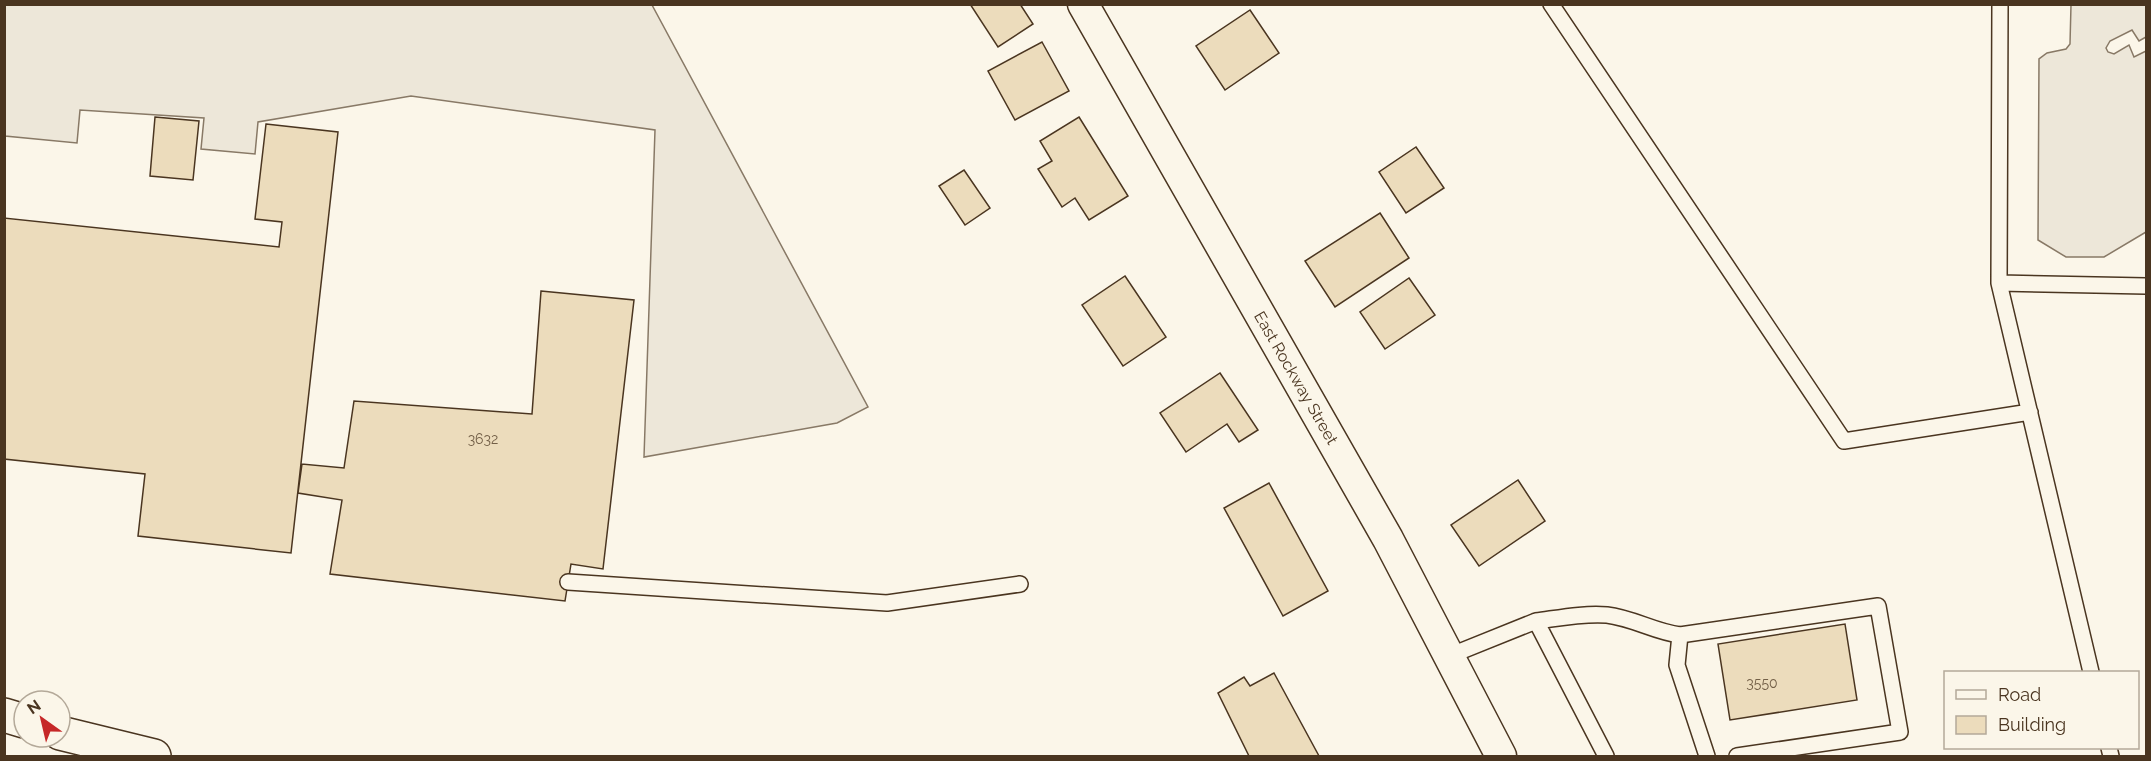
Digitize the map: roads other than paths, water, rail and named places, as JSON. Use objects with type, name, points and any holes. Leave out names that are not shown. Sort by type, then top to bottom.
[{"type":"main road","points":[[72,736],[154,756]]},
{"type":"street","name":"East Rockway Street","points":[[1083,4],[1388,539],[1501,756]]},
{"type":"lane","points":[[1551,4],[1844,441],[2030,412]]},
{"type":"lane","points":[[2001,4],[1999,282],[2091,671]]},
{"type":"lane","points":[[1999,282],[2146,286]]},
{"type":"lane","points":[[568,582],[887,603],[1020,584]]},
{"type":"lane","points":[[1449,656],[1536,621],[1568,617],[1606,615],[1635,621],[1662,632],[1680,634],[1878,606],[1900,732],[1737,756]]},
{"type":"lane","points":[[1536,621],[1606,756]]},
{"type":"lane","points":[[1680,634],[1677,665],[1707,756]]}]
